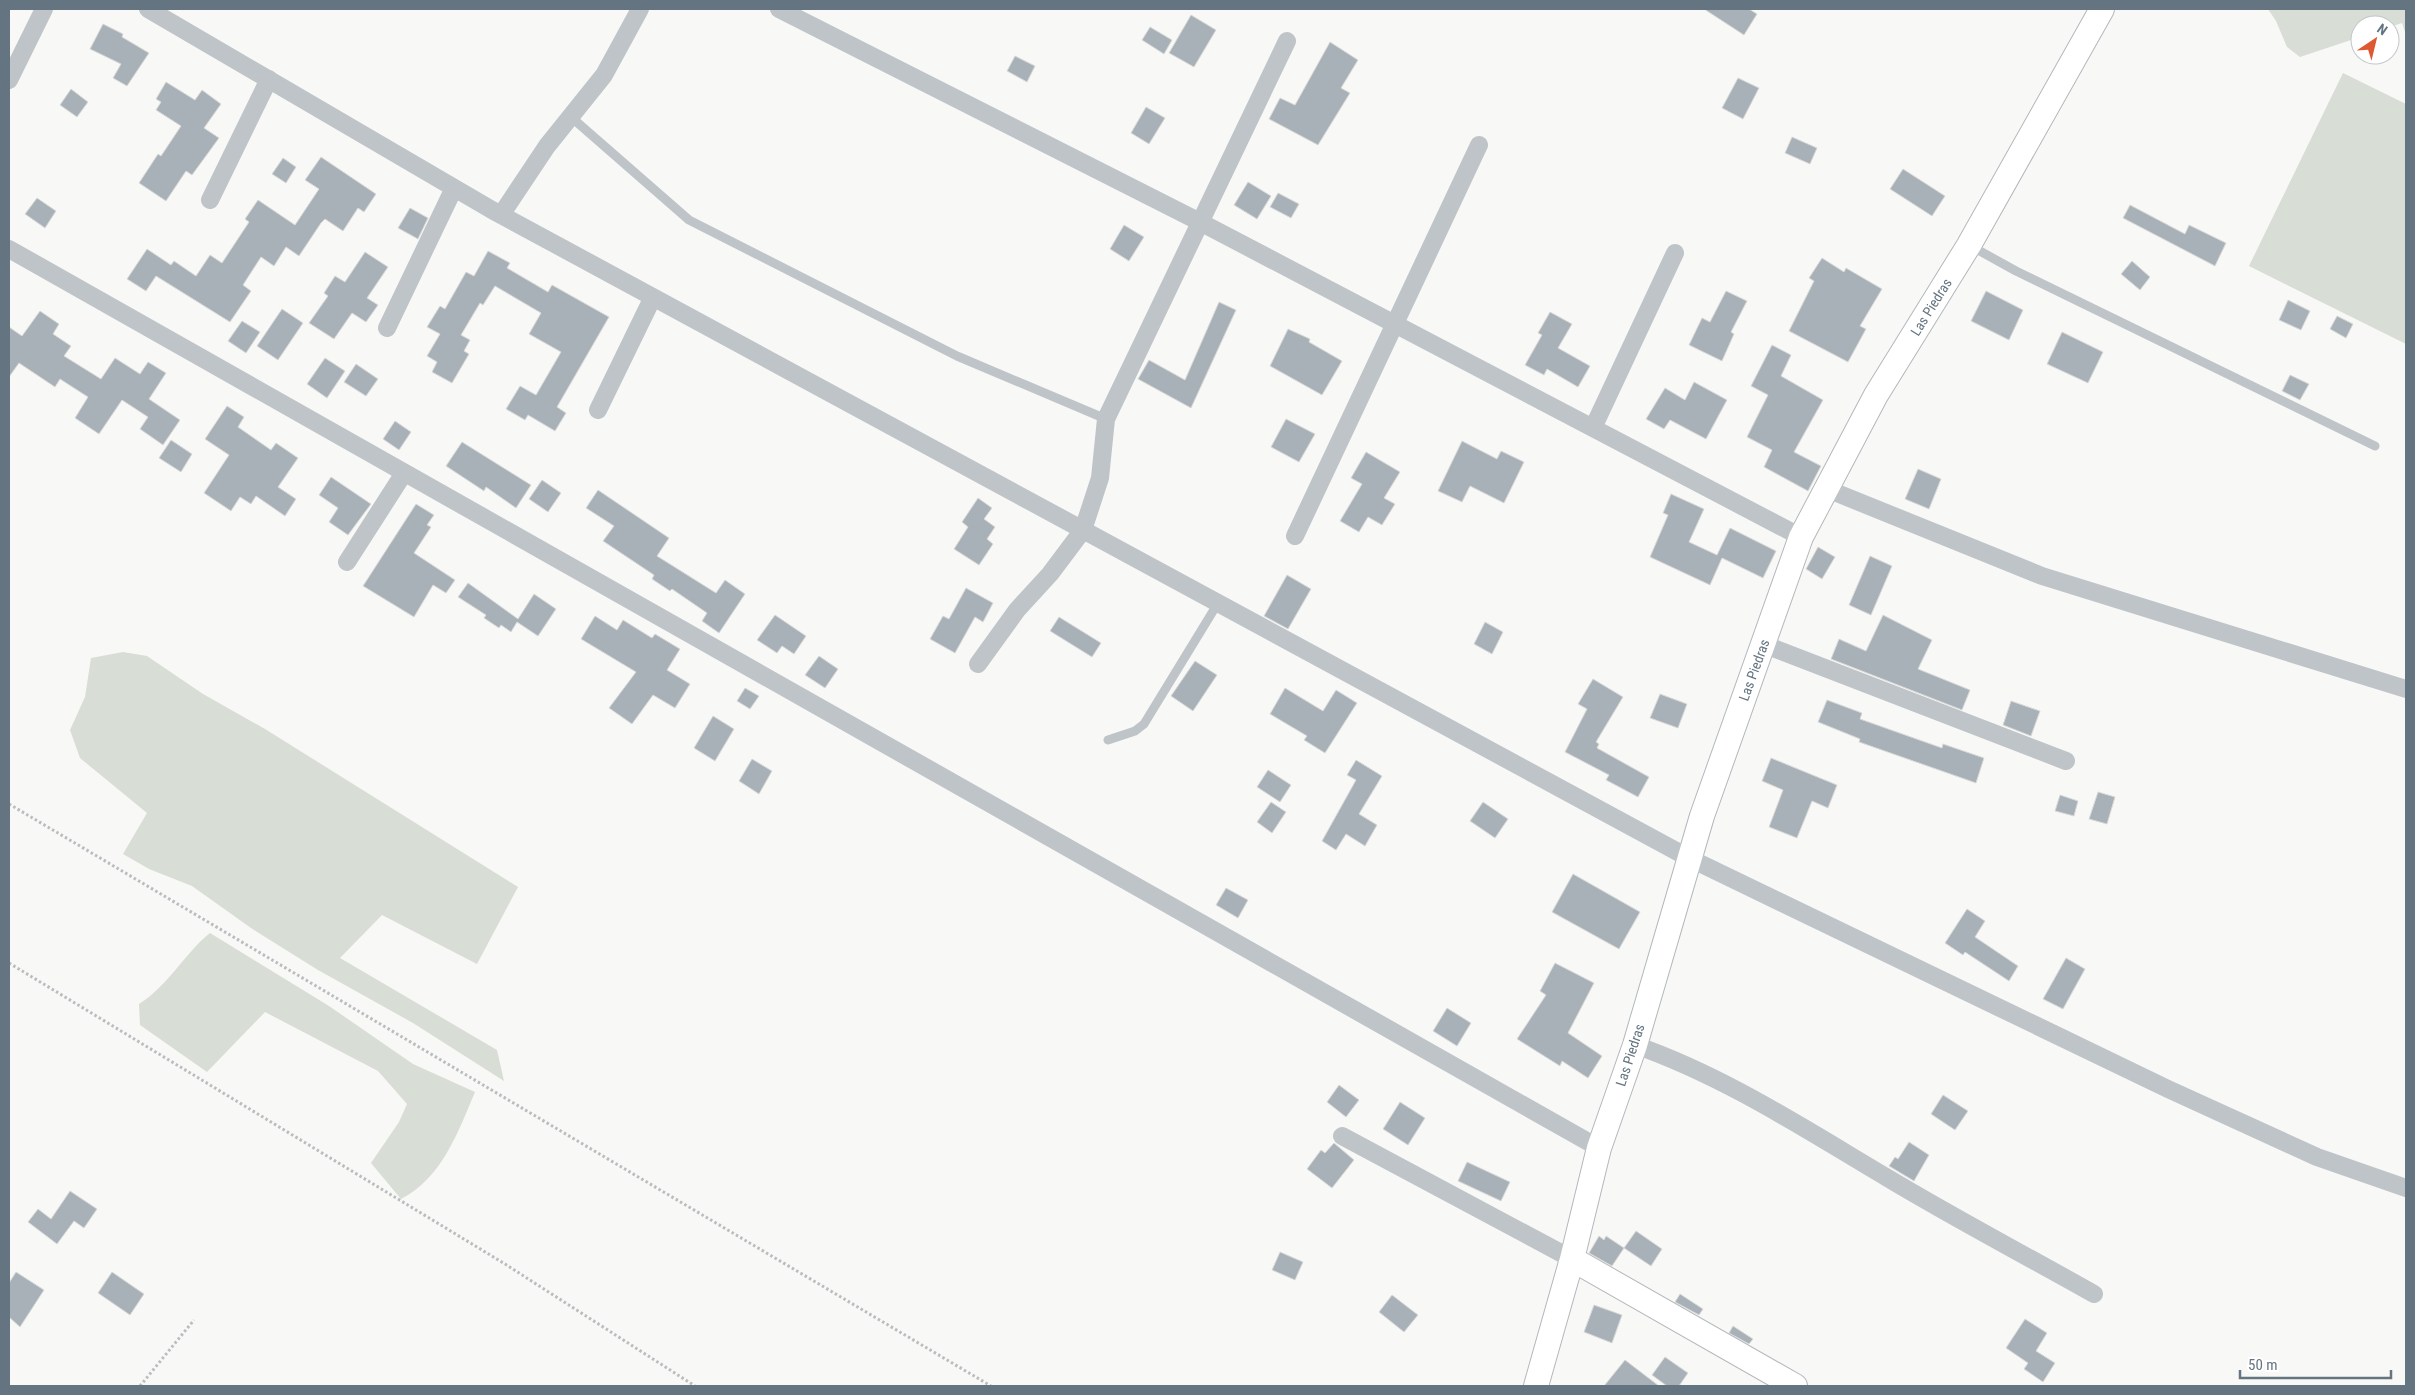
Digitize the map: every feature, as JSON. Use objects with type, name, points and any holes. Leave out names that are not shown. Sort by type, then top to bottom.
[{"type":"street","points":[[9,80],[44,9]]},
{"type":"street","points":[[148,9],[501,216],[1689,858],[2168,1089],[2317,1157],[2406,1188]]},
{"type":"street","points":[[501,216],[547,146],[604,75],[640,9]]},
{"type":"street","points":[[779,9],[1200,222],[1801,537]]},
{"type":"street","name":"Las Piedras","points":[[1536,1386],[1572,1260],[1599,1148],[1635,1045],[1702,816],[1801,537],[1876,395],[1969,245],[2102,9]]},
{"type":"street","points":[[978,664],[1017,610],[1050,574],[1083,530],[1100,478],[1106,419],[1288,42]]},
{"type":"street","points":[[210,200],[269,80]]},
{"type":"street","points":[[1295,536],[1479,145]]},
{"type":"street","points":[[387,328],[454,188]]},
{"type":"street","points":[[9,248],[1599,1148]]},
{"type":"street","points":[[1593,428],[1675,252]]},
{"type":"street","points":[[598,410],[652,297]]},
{"type":"street","points":[[347,562],[404,473]]},
{"type":"street","points":[[1827,489],[2042,576],[2406,689]]},
{"type":"street","points":[[1764,644],[2066,761]]},
{"type":"street","points":[[1635,1045],[1695,1069],[1784,1117],[1905,1189],[2094,1294]]},
{"type":"street","points":[[1342,1136],[1572,1260],[1795,1386]]},
{"type":"lane","points":[[571,117],[689,220],[956,356],[1106,419]]},
{"type":"lane","points":[[1969,245],[2016,272],[2375,446]]},
{"type":"lane","points":[[1108,740],[1135,731],[1144,724],[1218,603]]},
{"type":"path","points":[[9,804],[991,1386]]},
{"type":"path","points":[[9,963],[496,1259],[695,1386]]},
{"type":"path","points":[[140,1386],[194,1320]]},
{"type":"shaded area","points":[[2268,9],[2406,9],[2406,35],[2402,23],[2400,24],[2400,15],[2350,15],[2350,40],[2300,57],[2287,47],[2276,21]]},
{"type":"shaded area","points":[[2343,73],[2406,104],[2406,344],[2249,266]]},
{"type":"shaded area","points":[[123,652],[147,656],[203,694],[265,729],[518,887],[477,964],[382,915],[340,958],[497,1050],[504,1081],[413,1023],[318,970],[251,928],[192,886],[149,869],[123,854],[147,813],[80,758],[70,730],[85,697],[91,658]]},
{"type":"shaded area","points":[[210,933],[329,1006],[413,1064],[475,1092],[447,1153],[427,1179],[415,1190],[401,1199],[371,1163],[399,1122],[407,1104],[378,1071],[265,1012],[207,1072],[140,1025],[139,1004],[159,988],[192,950]]},
{"type":"building","points":[[1704,9],[1749,9],[1757,14],[1744,35]]},
{"type":"building","points":[[1191,15],[1216,30],[1194,67],[1169,53]]},
{"type":"building","points":[[103,24],[123,34],[122,37],[149,53],[127,86],[113,78],[121,64],[90,49]]},
{"type":"building","points":[[1150,27],[1172,40],[1164,54],[1142,40]]},
{"type":"building","points":[[1330,42],[1358,60],[1341,88],[1350,93],[1318,145],[1269,119],[1280,98],[1295,105]]},
{"type":"building","points":[[1015,56],[1035,66],[1027,82],[1007,71]]},
{"type":"building","points":[[1738,78],[1759,88],[1743,119],[1722,108]]},
{"type":"building","points":[[166,82],[195,100],[202,90],[221,104],[204,128],[219,138],[192,175],[186,171],[166,201],[139,183],[158,154],[161,156],[181,126],[156,110],[161,102],[156,99]]},
{"type":"building","points":[[71,89],[88,102],[77,117],[60,105]]},
{"type":"building","points":[[1146,107],[1165,118],[1149,144],[1131,133]]},
{"type":"building","points":[[1792,137],[1817,148],[1810,164],[1785,153]]},
{"type":"building","points":[[321,157],[376,194],[364,212],[358,208],[343,231],[325,219],[299,256],[286,247],[274,266],[261,257],[243,285],[251,291],[230,322],[156,276],[146,291],[127,279],[147,249],[171,265],[174,261],[196,276],[210,255],[222,263],[249,222],[245,219],[258,200],[295,225],[319,189],[305,180]]},
{"type":"building","points":[[283,158],[296,167],[286,183],[272,174]]},
{"type":"building","points":[[1903,169],[1945,196],[1932,216],[1890,189]]},
{"type":"building","points":[[1248,182],[1271,196],[1257,219],[1234,205]]},
{"type":"building","points":[[1278,193],[1299,204],[1291,218],[1270,207]]},
{"type":"building","points":[[37,198],[56,211],[45,228],[25,214]]},
{"type":"building","points":[[2130,205],[2185,234],[2189,225],[2226,243],[2215,266],[2123,218]]},
{"type":"building","points":[[410,208],[428,218],[418,239],[398,228]]},
{"type":"building","points":[[1124,225],[1144,237],[1129,261],[1110,249]]},
{"type":"building","points":[[488,251],[510,263],[507,268],[548,292],[552,285],[609,317],[557,407],[566,413],[555,431],[528,415],[525,420],[506,409],[520,386],[536,395],[561,352],[529,334],[541,313],[495,286],[483,305],[480,303],[461,335],[470,340],[464,351],[469,354],[452,383],[432,372],[437,362],[427,356],[440,334],[427,327],[440,306],[445,309],[466,272],[474,276]]},
{"type":"building","points":[[365,252],[388,267],[367,298],[378,305],[366,322],[352,313],[334,339],[309,323],[328,296],[324,293],[335,276],[345,282]]},
{"type":"building","points":[[1822,258],[1844,272],[1846,268],[1882,289],[1860,326],[1866,329],[1848,362],[1789,331],[1814,281],[1809,278]]},
{"type":"building","points":[[2132,261],[2150,277],[2140,290],[2121,274]]},
{"type":"building","points":[[1726,291],[1747,301],[1731,332],[1734,334],[1722,361],[1689,345],[1702,318],[1710,322]]},
{"type":"building","points":[[1986,291],[2023,310],[2009,340],[1971,321]]},
{"type":"building","points":[[2288,300],[2310,311],[2301,330],[2279,320]]},
{"type":"building","points":[[1219,302],[1236,310],[1191,408],[1138,379],[1149,360],[1185,380]]},
{"type":"building","points":[[282,309],[303,323],[278,360],[257,346]]},
{"type":"building","points":[[40,311],[59,324],[53,334],[71,346],[64,356],[101,379],[115,358],[140,374],[148,362],[166,373],[149,399],[180,420],[163,445],[140,429],[148,417],[122,400],[99,434],[75,418],[88,397],[60,379],[55,387],[19,363],[9,377],[9,327],[22,336]]},
{"type":"building","points":[[1550,312],[1572,324],[1558,348],[1590,366],[1578,387],[1547,369],[1544,375],[1525,365],[1542,335],[1538,333]]},
{"type":"building","points":[[2337,316],[2353,324],[2346,338],[2330,329]]},
{"type":"building","points":[[242,321],[260,332],[246,353],[228,341]]},
{"type":"building","points":[[1288,329],[1310,339],[1309,342],[1342,361],[1322,395],[1270,366]]},
{"type":"building","points":[[2062,332],[2103,352],[2088,383],[2047,364]]},
{"type":"building","points":[[1772,345],[1791,355],[1781,376],[1823,400],[1794,452],[1821,466],[1808,491],[1764,467],[1772,450],[1747,437],[1768,395],[1751,386]]},
{"type":"building","points":[[325,358],[345,371],[327,398],[307,384]]},
{"type":"building","points":[[356,364],[378,379],[366,396],[344,382]]},
{"type":"building","points":[[2290,375],[2309,384],[2300,400],[2282,391]]},
{"type":"building","points":[[1694,382],[1727,400],[1706,439],[1670,420],[1664,429],[1646,419],[1665,388],[1685,400]]},
{"type":"building","points":[[227,406],[244,417],[238,427],[271,450],[276,443],[298,458],[278,487],[296,499],[285,516],[256,496],[251,504],[240,497],[231,511],[204,493],[229,455],[205,439]]},
{"type":"building","points":[[1286,419],[1315,434],[1299,462],[1271,447]]},
{"type":"building","points":[[395,421],[411,432],[399,450],[383,439]]},
{"type":"building","points":[[171,440],[192,454],[181,472],[159,458]]},
{"type":"building","points":[[1462,441],[1497,459],[1501,451],[1524,462],[1504,503],[1470,486],[1462,502],[1438,491]]},
{"type":"building","points":[[462,442],[531,485],[516,508],[486,487],[484,491],[446,466]]},
{"type":"building","points":[[1366,452],[1400,472],[1384,498],[1395,504],[1382,525],[1368,517],[1359,532],[1340,521],[1362,484],[1351,478]]},
{"type":"building","points":[[1918,469],[1941,479],[1929,509],[1905,499]]},
{"type":"building","points":[[331,477],[371,504],[348,535],[329,522],[338,508],[319,495]]},
{"type":"building","points":[[542,480],[561,493],[548,512],[529,499]]},
{"type":"building","points":[[598,490],[669,538],[657,556],[716,593],[725,580],[745,594],[719,633],[702,621],[707,613],[672,589],[670,591],[652,579],[654,575],[603,541],[614,526],[586,508]]},
{"type":"building","points":[[1671,494],[1704,509],[1689,542],[1717,555],[1730,528],[1776,551],[1763,578],[1722,558],[1710,585],[1650,557],[1668,515],[1663,513]]},
{"type":"building","points":[[978,498],[992,508],[984,519],[995,527],[987,539],[993,544],[979,565],[954,549],[968,527],[962,522]]},
{"type":"building","points":[[416,504],[434,515],[427,525],[431,527],[414,553],[455,580],[446,593],[433,585],[414,617],[363,586]]},
{"type":"building","points":[[1818,547],[1835,557],[1822,579],[1806,569]]},
{"type":"building","points":[[1870,556],[1892,566],[1871,615],[1849,605]]},
{"type":"building","points":[[1287,575],[1311,589],[1288,629],[1264,616]]},
{"type":"building","points":[[468,583],[518,619],[534,594],[556,609],[538,636],[517,622],[511,632],[501,625],[499,628],[484,618],[486,615],[458,597]]},
{"type":"building","points":[[966,588],[993,603],[983,622],[975,617],[955,653],[930,639],[943,616],[949,619]]},
{"type":"building","points":[[775,615],[806,636],[794,654],[782,646],[777,653],[757,640]]},
{"type":"building","points":[[1883,615],[1932,640],[1918,669],[1970,690],[1962,710],[1831,659],[1839,639],[1866,651]]},
{"type":"building","points":[[595,616],[617,630],[623,620],[652,638],[655,634],[680,649],[667,670],[690,684],[675,708],[653,695],[632,724],[609,708],[636,672],[581,639]]},
{"type":"building","points":[[1059,617],[1101,643],[1092,657],[1050,631]]},
{"type":"building","points":[[1485,622],[1503,632],[1492,654],[1474,644]]},
{"type":"building","points":[[819,656],[838,669],[825,688],[805,675]]},
{"type":"building","points":[[1195,661],[1217,675],[1193,711],[1171,696]]},
{"type":"building","points":[[1593,679],[1623,697],[1596,742],[1599,744],[1597,748],[1649,777],[1638,797],[1606,780],[1609,775],[1565,752],[1587,709],[1578,704]]},
{"type":"building","points":[[745,688],[759,696],[750,709],[737,701]]},
{"type":"building","points":[[1285,688],[1323,711],[1336,690],[1357,703],[1325,753],[1304,740],[1307,736],[1270,714]]},
{"type":"building","points":[[1660,694],[1687,704],[1678,728],[1650,718]]},
{"type":"building","points":[[1827,700],[1862,713],[1860,719],[1942,748],[1943,744],[1984,758],[1976,783],[1859,742],[1860,739],[1818,722]]},
{"type":"building","points":[[2011,701],[2040,711],[2031,736],[2003,725]]},
{"type":"building","points":[[713,716],[734,729],[715,761],[694,748]]},
{"type":"building","points":[[1771,758],[1837,785],[1828,808],[1812,801],[1797,838],[1769,827],[1783,790],[1762,781]]},
{"type":"building","points":[[752,759],[772,771],[759,794],[739,781]]},
{"type":"building","points":[[1356,760],[1382,776],[1359,814],[1377,825],[1365,846],[1346,834],[1336,850],[1322,841],[1356,780],[1347,775]]},
{"type":"building","points":[[1268,770],[1291,785],[1280,802],[1257,787]]},
{"type":"building","points":[[2098,792],[2115,797],[2107,824],[2089,819]]},
{"type":"building","points":[[2060,795],[2078,801],[2074,816],[2055,811]]},
{"type":"building","points":[[1271,802],[1286,812],[1272,833],[1257,822]]},
{"type":"building","points":[[1483,802],[1508,819],[1495,838],[1470,821]]},
{"type":"building","points":[[1573,874],[1640,912],[1619,949],[1552,912]]},
{"type":"building","points":[[1226,888],[1248,900],[1238,918],[1216,905]]},
{"type":"building","points":[[1967,909],[1985,921],[1975,937],[2018,966],[2009,981],[1965,952],[1963,955],[1945,943]]},
{"type":"building","points":[[2066,958],[2085,969],[2063,1009],[2043,999]]},
{"type":"building","points":[[1555,963],[1594,983],[1568,1033],[1602,1056],[1588,1078],[1562,1061],[1560,1066],[1517,1039],[1546,995],[1540,991]]},
{"type":"building","points":[[1447,1008],[1471,1023],[1457,1046],[1433,1031]]},
{"type":"building","points":[[1339,1085],[1359,1100],[1346,1117],[1327,1102]]},
{"type":"building","points":[[1943,1095],[1968,1111],[1955,1130],[1931,1114]]},
{"type":"building","points":[[1400,1102],[1425,1118],[1408,1145],[1383,1129]]},
{"type":"building","points":[[1909,1142],[1929,1155],[1914,1181],[1889,1166],[1895,1157],[1898,1159]]},
{"type":"building","points":[[1334,1143],[1354,1160],[1332,1188],[1307,1169],[1321,1150],[1325,1153]]},
{"type":"building","points":[[1467,1162],[1510,1182],[1501,1201],[1458,1181]]},
{"type":"building","points":[[70,1191],[97,1209],[84,1228],[74,1221],[57,1244],[28,1222],[38,1209],[51,1219]]},
{"type":"building","points":[[1636,1231],[1662,1249],[1651,1266],[1624,1248]]},
{"type":"building","points":[[1599,1236],[1604,1240],[1606,1236],[1624,1248],[1612,1266],[1589,1253]]},
{"type":"building","points":[[1280,1252],[1303,1262],[1295,1280],[1272,1270]]},
{"type":"building","points":[[16,1272],[44,1290],[20,1327],[9,1317],[9,1283]]},
{"type":"building","points":[[112,1272],[144,1294],[130,1315],[98,1293]]},
{"type":"building","points":[[1680,1294],[1703,1309],[1699,1315],[1675,1302]]},
{"type":"building","points":[[1392,1295],[1418,1315],[1404,1332],[1379,1312]]},
{"type":"building","points":[[1594,1305],[1622,1315],[1612,1343],[1584,1332]]},
{"type":"building","points":[[2025,1319],[2047,1333],[2036,1351],[2055,1363],[2043,1382],[2024,1369],[2028,1363],[2006,1348]]},
{"type":"building","points":[[1733,1326],[1753,1339],[1749,1344],[1729,1333]]},
{"type":"building","points":[[1665,1357],[1688,1373],[1679,1386],[1667,1386],[1652,1375]]},
{"type":"building","points":[[1625,1360],[1659,1386],[1604,1386]]}]
